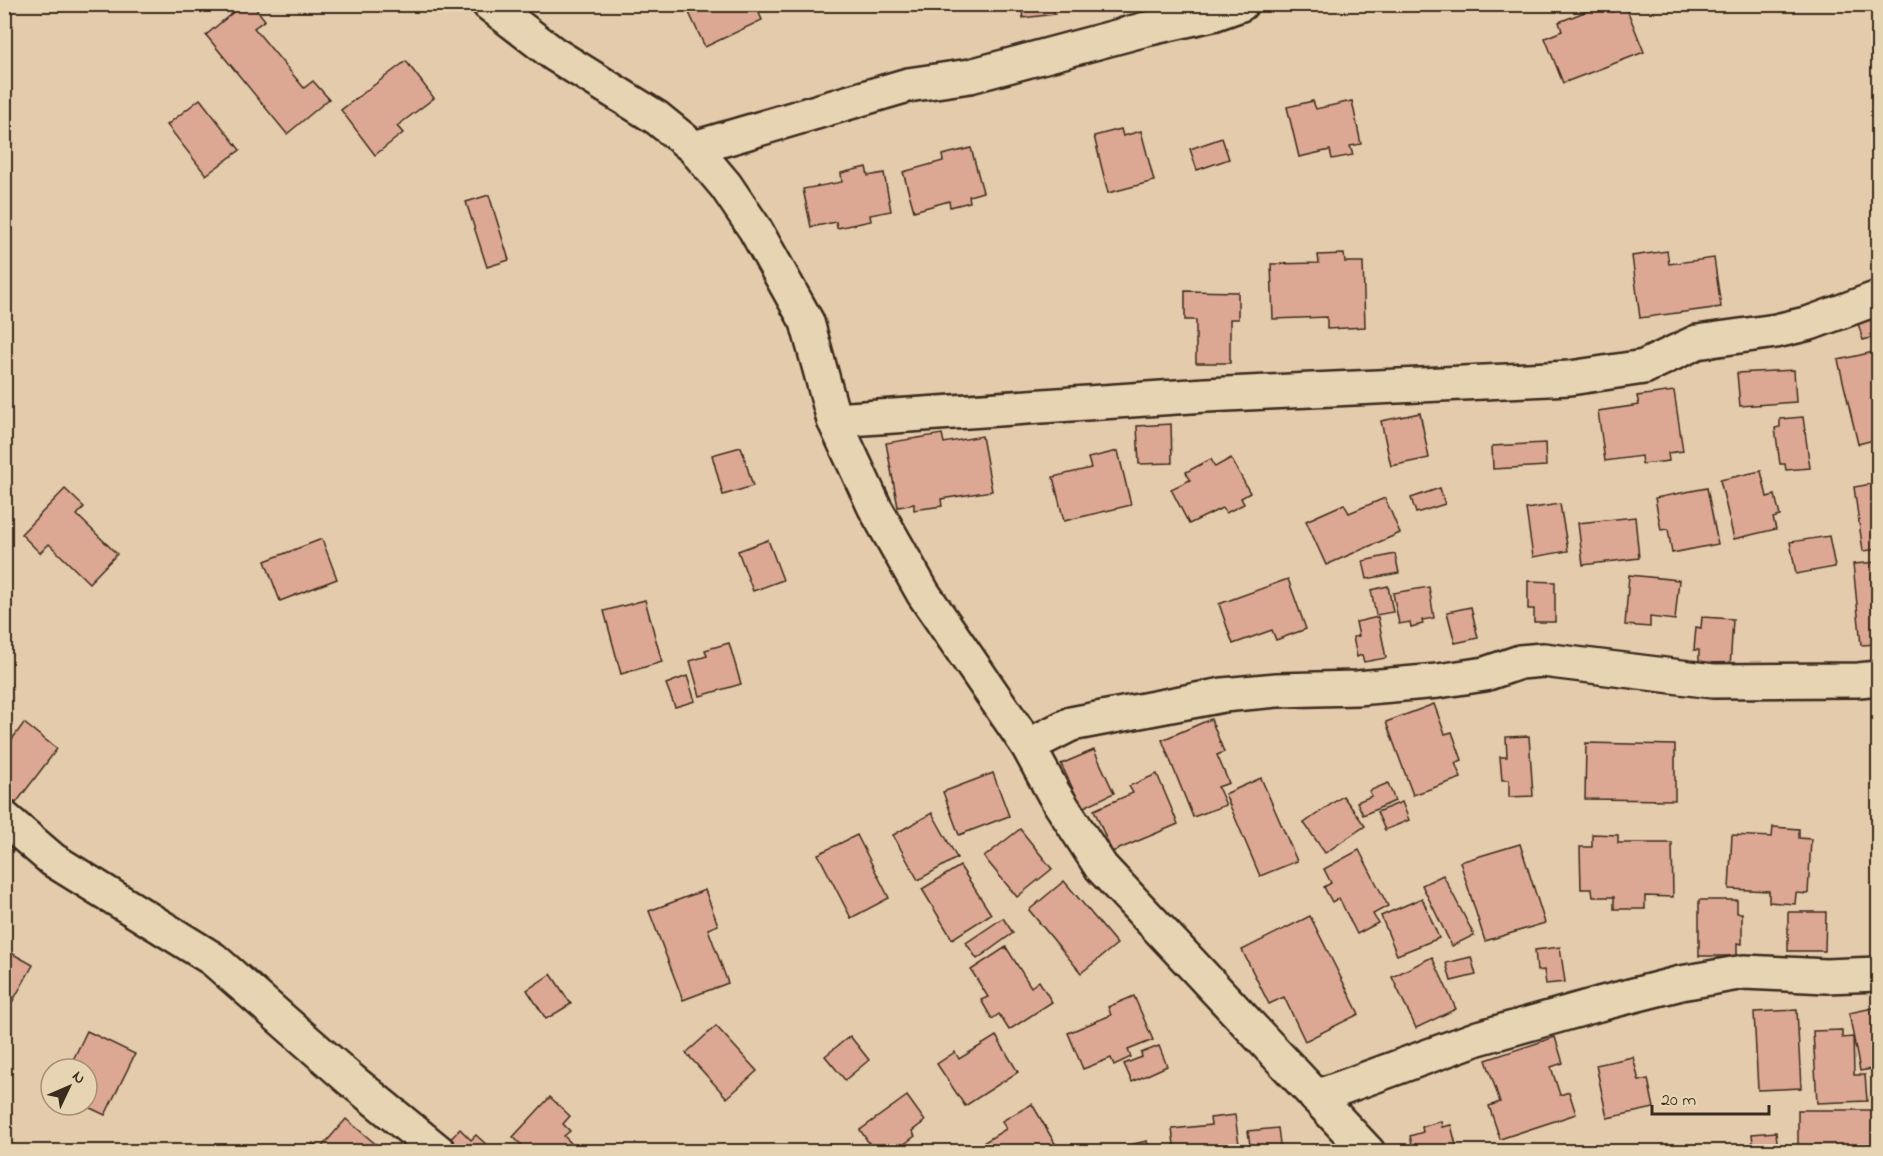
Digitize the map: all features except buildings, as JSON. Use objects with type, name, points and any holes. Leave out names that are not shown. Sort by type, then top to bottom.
[{"type":"street","points":[[489,4],[554,54],[631,101],[694,148],[726,186],[755,229],[807,322],[834,420],[875,508],[923,593],[1028,746],[1054,794],[1101,867],[1368,1152]]},
{"type":"street","points":[[694,148],[908,85],[970,76],[1146,29],[1213,14],[1241,4]]},
{"type":"street","points":[[834,420],[1206,395],[1570,378],[1644,367],[1697,342],[1776,331],[1810,323],[1878,298]]},
{"type":"street","points":[[1028,746],[1071,724],[1223,694],[1357,688],[1438,681],[1485,674],[1520,662],[1543,660],[1713,681],[1878,678]]},
{"type":"street","points":[[4,818],[53,860],[213,959],[351,1080],[439,1152]]},
{"type":"street","points":[[1316,1097],[1478,1038],[1682,983],[1744,972],[1878,974]]}]
